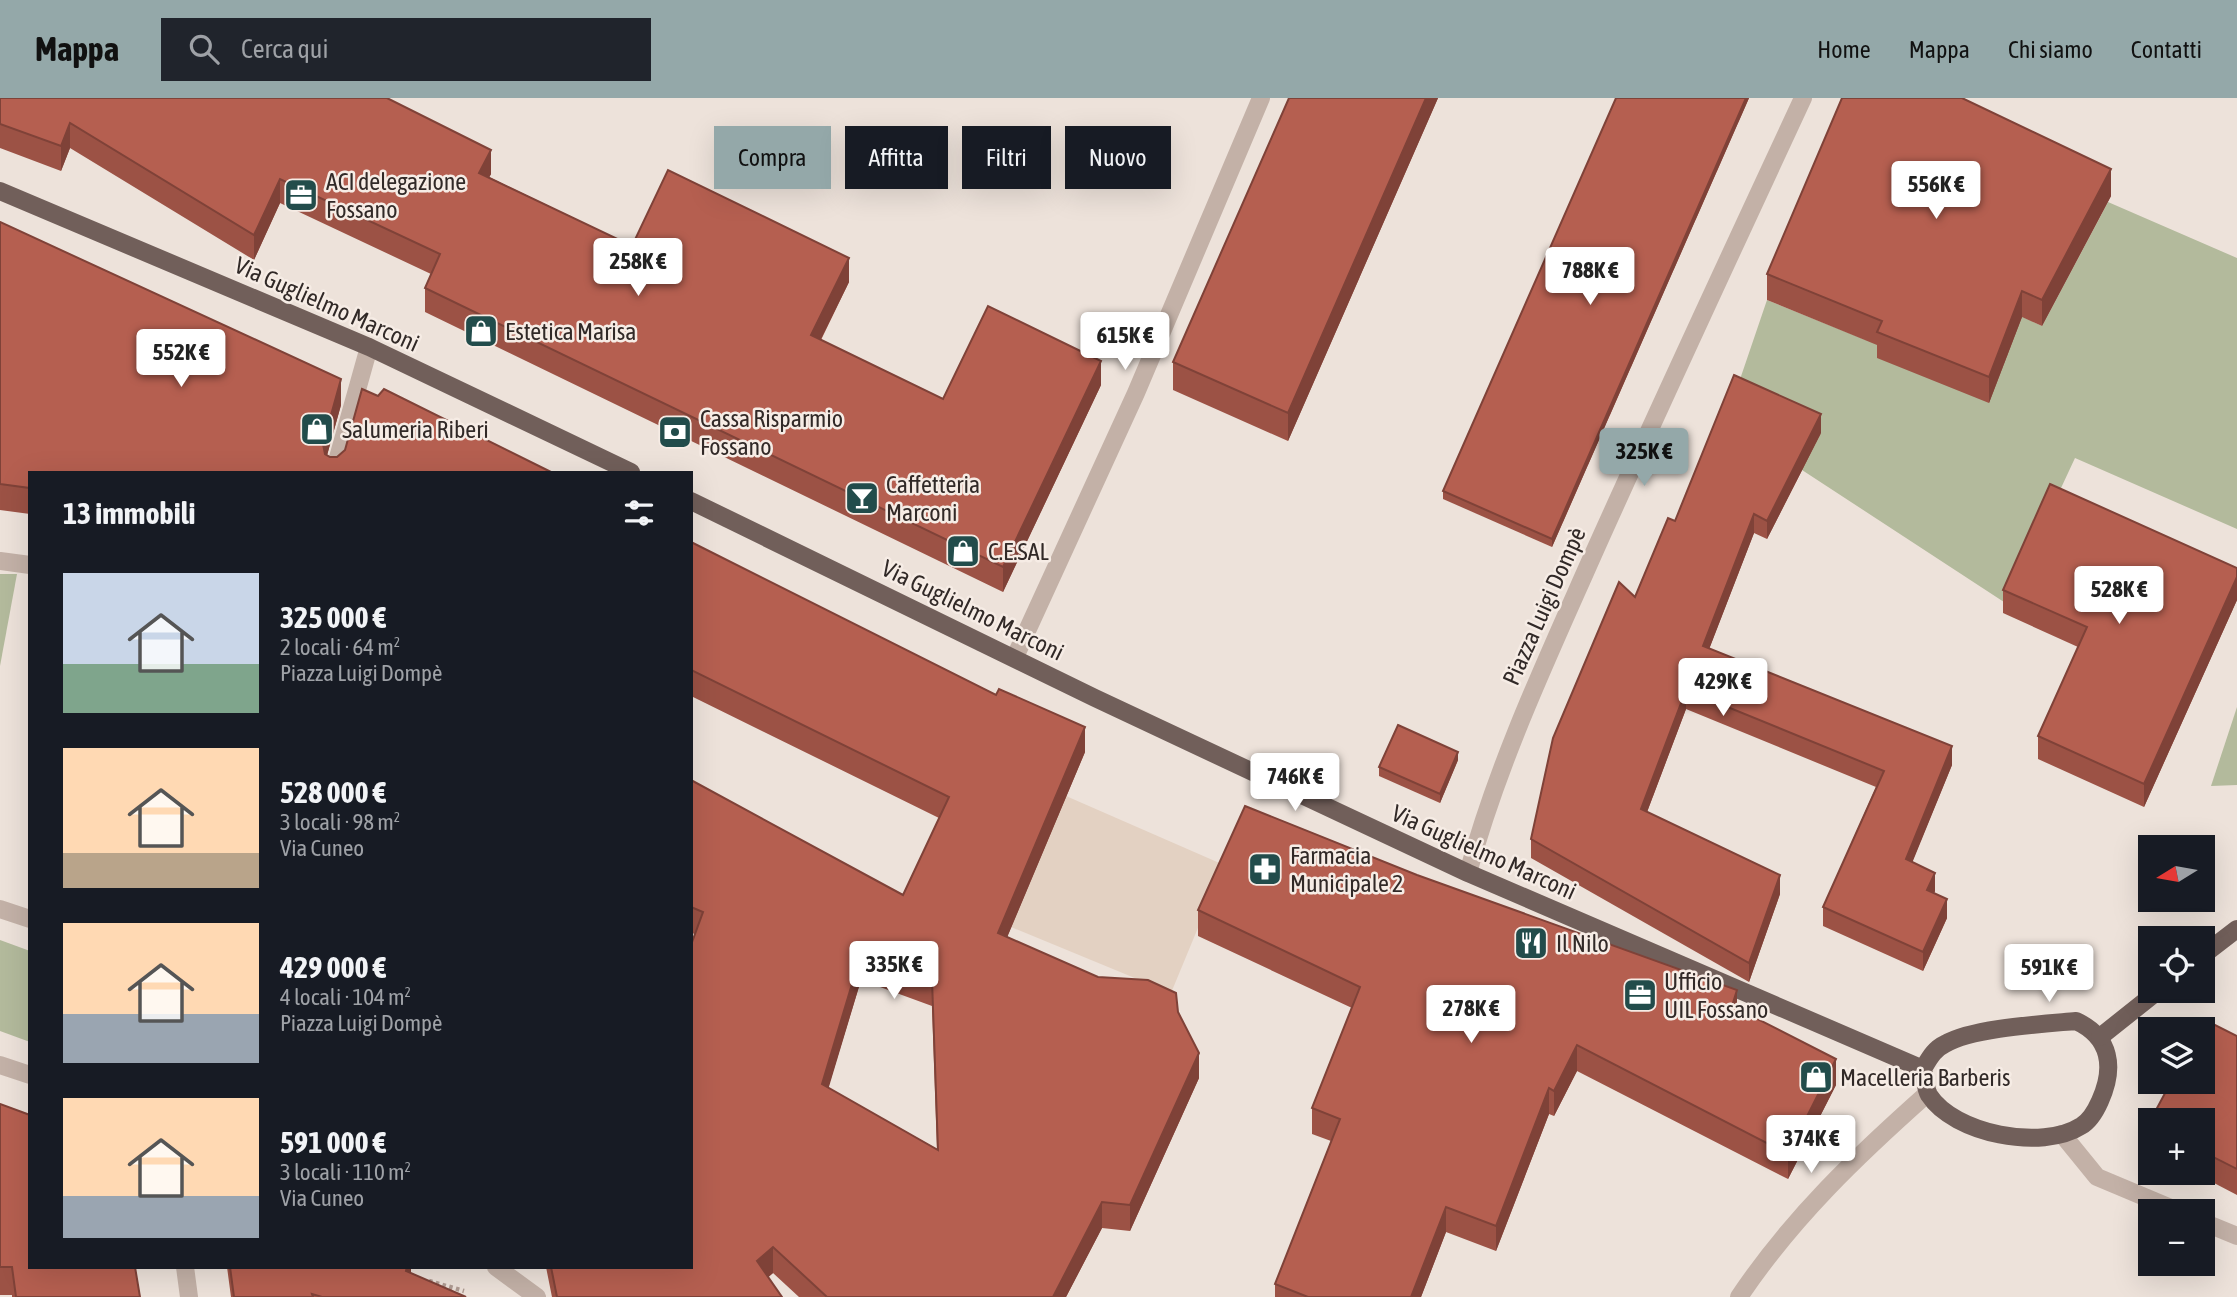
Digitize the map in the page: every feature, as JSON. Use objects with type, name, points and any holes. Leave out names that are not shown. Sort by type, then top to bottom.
[{"type":"main road","name":"Via Guglielmo Marconi","points":[[0,191],[369,347],[629,471]]},
{"type":"main road","name":"Via Guglielmo Marconi","points":[[693,502],[1095,698],[1468,873],[1923,1069]]},
{"type":"main road","points":[[2215,946],[2237,929]]},
{"type":"main road","points":[[2100,1037],[2143,1003]]},
{"type":"main road","points":[[2076,1021],[2100,1037],[2107,1052],[2108,1083],[2095,1111],[2082,1126],[2062,1134],[2023,1138],[1968,1125],[1944,1111],[1928,1093],[1923,1069],[1932,1054],[1944,1044],[1965,1036],[2076,1021]]},
{"type":"street","points":[[1015,657],[1136,393],[1261,98]]},
{"type":"street","name":"Piazza Luigi Dompè","points":[[1468,873],[1484,814],[1516,730],[1650,428],[1803,98]]},
{"type":"street","points":[[334,471],[369,347]]},
{"type":"street","points":[[0,561],[28,565]]},
{"type":"street","points":[[0,909],[28,918]]},
{"type":"street","points":[[0,1065],[28,1074]]},
{"type":"street","points":[[1739,1297],[1769,1252],[1834,1178],[1928,1093]]},
{"type":"street","points":[[2062,1134],[2097,1177],[2149,1199]]},
{"type":"street","points":[[2215,1227],[2237,1236]]},
{"type":"street","points":[[185,1269],[189,1297]]},
{"type":"street","points":[[499,1269],[536,1296]]},
{"type":"path","points":[[416,1278],[477,1294]]},
{"type":"green space","points":[[2108,202],[2237,258],[2237,529],[2075,458],[2007,604],[1802,470],[1735,394],[1767,300],[1866,340],[1905,261],[2042,326]]},
{"type":"green space","points":[[0,574],[17,574],[0,666]]},
{"type":"green space","points":[[2237,707],[2237,785],[2211,786]]},
{"type":"green space","points":[[0,940],[28,950],[28,1041],[0,1031]]},
{"type":"shaded area","points":[[1066,796],[1224,865],[1171,993],[1011,927]]},
{"type":"building","points":[[0,98],[387,98],[491,150],[479,173],[632,246],[668,170],[849,258],[811,335],[943,399],[988,306],[1101,361],[1003,567],[425,288],[440,254],[280,179],[254,235],[70,123],[61,146],[0,124]]},
{"type":"building","points":[[1289,98],[1426,98],[1288,413],[1173,362]]},
{"type":"building","points":[[1616,98],[1746,98],[1552,539],[1443,491]]},
{"type":"building","points":[[1842,98],[1962,98],[2111,169],[2042,300],[2022,291],[1989,377],[1877,332],[1882,321],[1767,274]]},
{"type":"building","points":[[0,222],[341,379],[323,444],[325,454],[330,457],[337,457],[345,450],[362,389],[378,396],[384,389],[549,471],[28,471],[28,488],[0,484]]},
{"type":"building","points":[[1734,375],[1821,414],[1767,521],[1754,514],[1703,646],[1952,746],[1906,859],[1935,873],[1927,890],[1947,899],[1923,952],[1823,907],[1884,771],[1686,690],[1641,809],[1780,875],[1749,963],[1531,839],[1553,738],[1619,582],[1635,597],[1668,518],[1675,521]]},
{"type":"building","points":[[2050,484],[2237,568],[2237,577],[2144,784],[2038,736],[2087,627],[2003,590]]},
{"type":"building","points":[[693,543],[996,695],[999,689],[1085,727],[998,933],[1098,977],[1148,980],[1176,993],[1178,1012],[1199,1053],[1130,1205],[1102,1202],[1053,1297],[827,1297],[773,1247],[757,1261],[782,1297],[557,1297],[551,1269],[693,1269],[693,940],[703,912],[693,908],[693,781],[903,895],[949,797],[693,671]],"holes":[[[861,954],[932,980],[938,1150],[822,1084]]]},
{"type":"building","points":[[1398,725],[1458,752],[1440,794],[1379,767]]},
{"type":"building","points":[[1245,806],[1417,875],[1737,990],[1732,1006],[1836,1059],[1788,1154],[1577,1045],[1554,1091],[1549,1088],[1496,1226],[1446,1207],[1411,1297],[1308,1297],[1275,1284],[1340,1119],[1312,1108],[1360,987],[1198,910]]},
{"type":"building","points":[[2215,1025],[2237,1036],[2237,1169],[2215,1158],[2215,1108],[2157,1108],[2165,1094],[2215,1094]]},
{"type":"building","points":[[0,1104],[28,1114],[28,1269],[135,1269],[140,1297],[16,1297],[12,1267],[0,1267]]},
{"type":"building","points":[[230,1269],[406,1269],[466,1297],[322,1297],[312,1294],[313,1297],[234,1297]]},
{"type":"place","name":"ACI delegazione Fossano","points":[[301,195]]},
{"type":"place","name":"Estetica Marisa","points":[[481,331]]},
{"type":"place","name":"Salumeria Riberi","points":[[317,429]]},
{"type":"place","name":"Cassa Risparmio Fossano","points":[[675,432]]},
{"type":"place","name":"Caffetteria Marconi","points":[[862,498]]},
{"type":"place","name":"C.E.SAL","points":[[963,551]]},
{"type":"place","name":"Farmacia Municipale 2","points":[[1265,869]]},
{"type":"place","name":"Il Nilo","points":[[1531,943]]},
{"type":"place","name":"Ufficio UIL Fossano","points":[[1640,995]]},
{"type":"place","name":"Macelleria Barberis","points":[[1816,1077]]}]
